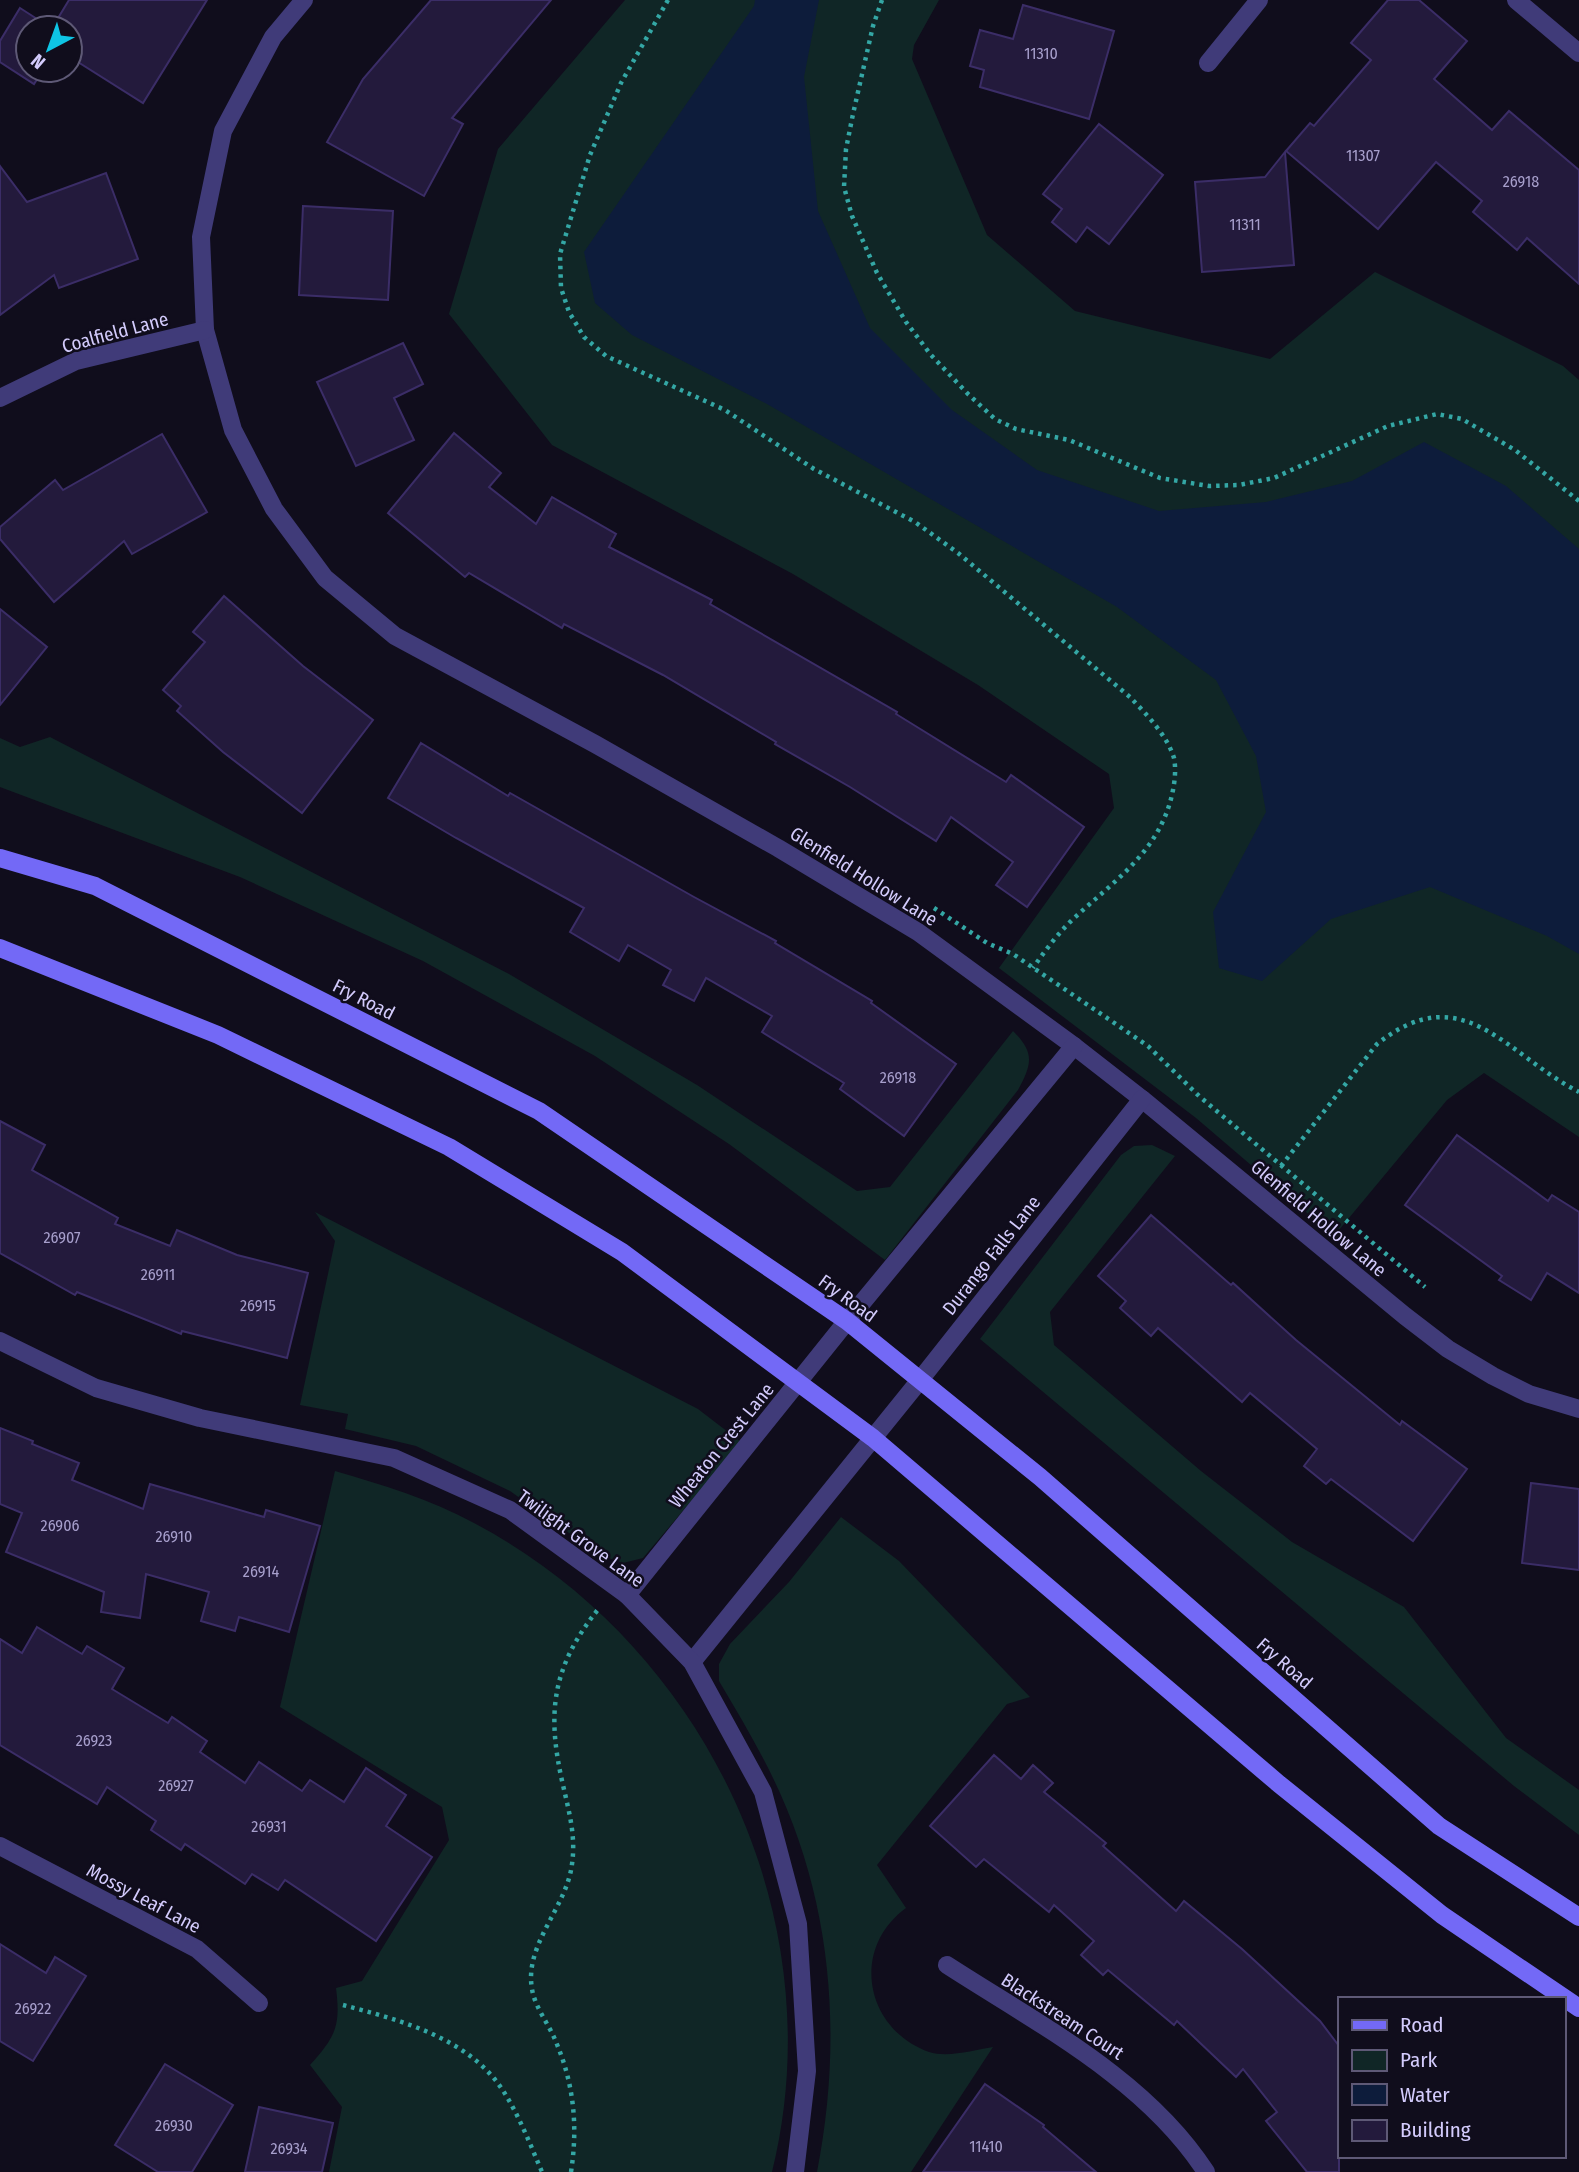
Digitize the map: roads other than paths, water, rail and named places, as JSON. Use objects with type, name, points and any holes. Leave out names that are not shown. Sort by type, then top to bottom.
[{"type":"main road","name":"Fry Road","points":[[0,858],[95,886],[539,1111],[847,1321],[1046,1483],[1439,1826],[1579,1917]]},
{"type":"main road","points":[[0,948],[218,1035],[449,1147],[622,1252],[873,1438],[1279,1784],[1442,1915],[1563,1997]]},
{"type":"street","name":"Glenfield Hollow Lane","points":[[304,0],[273,37],[223,131],[201,237],[205,330],[233,430],[275,509],[325,578],[395,636],[595,744],[778,848],[918,932],[1142,1099],[1448,1349],[1529,1394],[1579,1409]]},
{"type":"street","points":[[1208,63],[1259,0]]},
{"type":"street","points":[[1516,0],[1579,53]]},
{"type":"street","name":"Coalfield Lane","points":[[0,398],[76,361],[205,330]]},
{"type":"street","points":[[847,1321],[1074,1046]]},
{"type":"street","name":"Durango Falls Lane","points":[[873,1438],[1142,1099]]},
{"type":"street","name":"Wheaton Crest Lane","points":[[627,1595],[847,1321]]},
{"type":"street","name":"Twilight Grove Lane","points":[[0,1342],[96,1388],[200,1418],[394,1458],[510,1510],[627,1595],[692,1662],[763,1792],[798,1924],[807,2071],[795,2172]]},
{"type":"street","points":[[692,1662],[873,1438]]},
{"type":"street","name":"Mossy Leaf Lane","points":[[0,1846],[197,1949],[259,2003]]},
{"type":"street","name":"Blackstream Court","points":[[947,1965],[1110,2069],[1188,2145],[1206,2172]]},
{"type":"water","points":[[755,0],[819,0],[804,77],[818,211],[870,328],[952,410],[1037,470],[1159,511],[1266,502],[1352,481],[1424,442],[1506,486],[1579,549],[1579,954],[1547,936],[1430,887],[1331,919],[1262,981],[1219,968],[1213,912],[1266,812],[1256,756],[1216,680],[1117,607],[767,404],[632,335],[595,303],[584,252],[754,6]]}]
